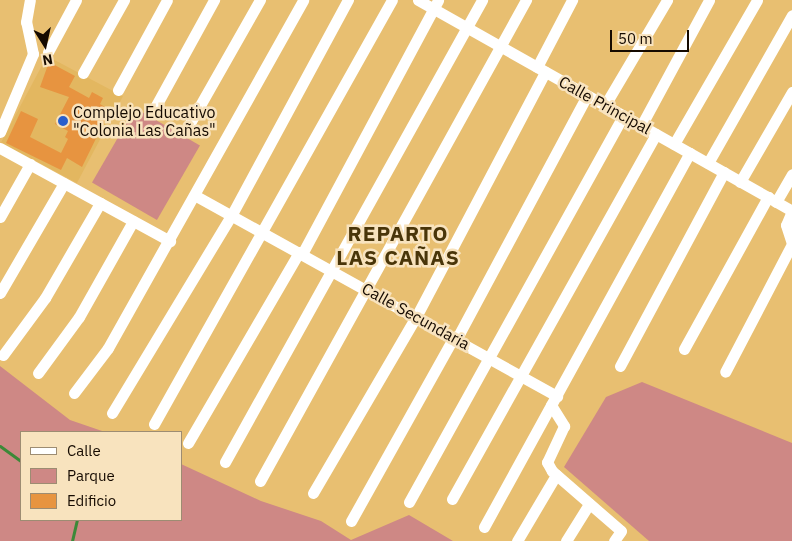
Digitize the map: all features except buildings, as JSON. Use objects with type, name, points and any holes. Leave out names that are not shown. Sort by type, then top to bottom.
[{"type":"street","points":[[0,132],[33,54],[26,22],[30,0]]},
{"type":"street","points":[[48,52],[76,0]]},
{"type":"street","points":[[84,73],[124,0]]},
{"type":"street","points":[[118,90],[167,0]]},
{"type":"street","points":[[153,111],[214,0]]},
{"type":"street","points":[[186,130],[260,0]]},
{"type":"street","points":[[74,393],[108,348],[196,196],[304,0]]},
{"type":"street","points":[[112,414],[231,216],[348,0]]},
{"type":"street","points":[[154,424],[265,234],[392,0]]},
{"type":"street","name":"Calle Principal","points":[[418,0],[436,4],[467,28],[792,211]]},
{"type":"street","points":[[225,462],[334,271],[482,0]]},
{"type":"street","points":[[260,481],[369,290],[526,0]]},
{"type":"street","points":[[313,493],[417,315],[541,70],[572,0]]},
{"type":"street","points":[[605,106],[667,0]]},
{"type":"street","points":[[641,126],[709,0]]},
{"type":"street","points":[[674,144],[757,0]]},
{"type":"street","points":[[188,443],[301,253],[436,4]]},
{"type":"street","points":[[708,164],[792,15]]},
{"type":"street","points":[[740,182],[792,92]]},
{"type":"street","points":[[351,521],[588,96]]},
{"type":"street","points":[[409,502],[623,116]]},
{"type":"street","points":[[452,499],[523,376],[656,134]]},
{"type":"street","points":[[0,148],[170,241]]},
{"type":"street","points":[[484,527],[690,153]]},
{"type":"street","points":[[0,217],[30,164]]},
{"type":"street","points":[[620,366],[724,172]]},
{"type":"street","points":[[684,349],[772,200],[792,174]]},
{"type":"street","points":[[0,293],[64,183]]},
{"type":"street","name":"Calle Secundaria","points":[[196,196],[417,315],[523,376],[554,400]]},
{"type":"street","points":[[3,356],[45,298],[100,203]]},
{"type":"street","points":[[725,372],[792,244],[786,225],[792,211]]},
{"type":"street","points":[[38,373],[79,318],[133,221]]},
{"type":"street","points":[[554,400],[564,426],[547,462],[556,475],[621,531],[614,541]]},
{"type":"street","points":[[517,541],[556,475]]},
{"type":"street","points":[[566,541],[589,504]]},
{"type":"shaded area","name":"Complejo Educativo \"Colonia Las Cañas\"","points":[[47,56],[123,96],[77,183],[1,143]]},
{"type":"green space","points":[[135,108],[200,146],[157,220],[92,182]]},
{"type":"green space","points":[[0,366],[70,420],[102,431],[20,431],[20,521],[182,521],[182,464],[261,501],[321,521],[351,540],[409,515],[453,541],[0,541]]},
{"type":"green space","points":[[642,382],[792,443],[792,541],[649,541],[564,467],[606,397]]},
{"type":"waterway","points":[[0,446],[20,460]]},
{"type":"waterway","points":[[72,541],[77,521]]},
{"type":"place","name":"Complejo Educativo \"Colonia Las Cañas\"","points":[[63,121]]},
{"type":"district","name":"REPARTO LAS CAÑAS","points":[[398,245]]}]
